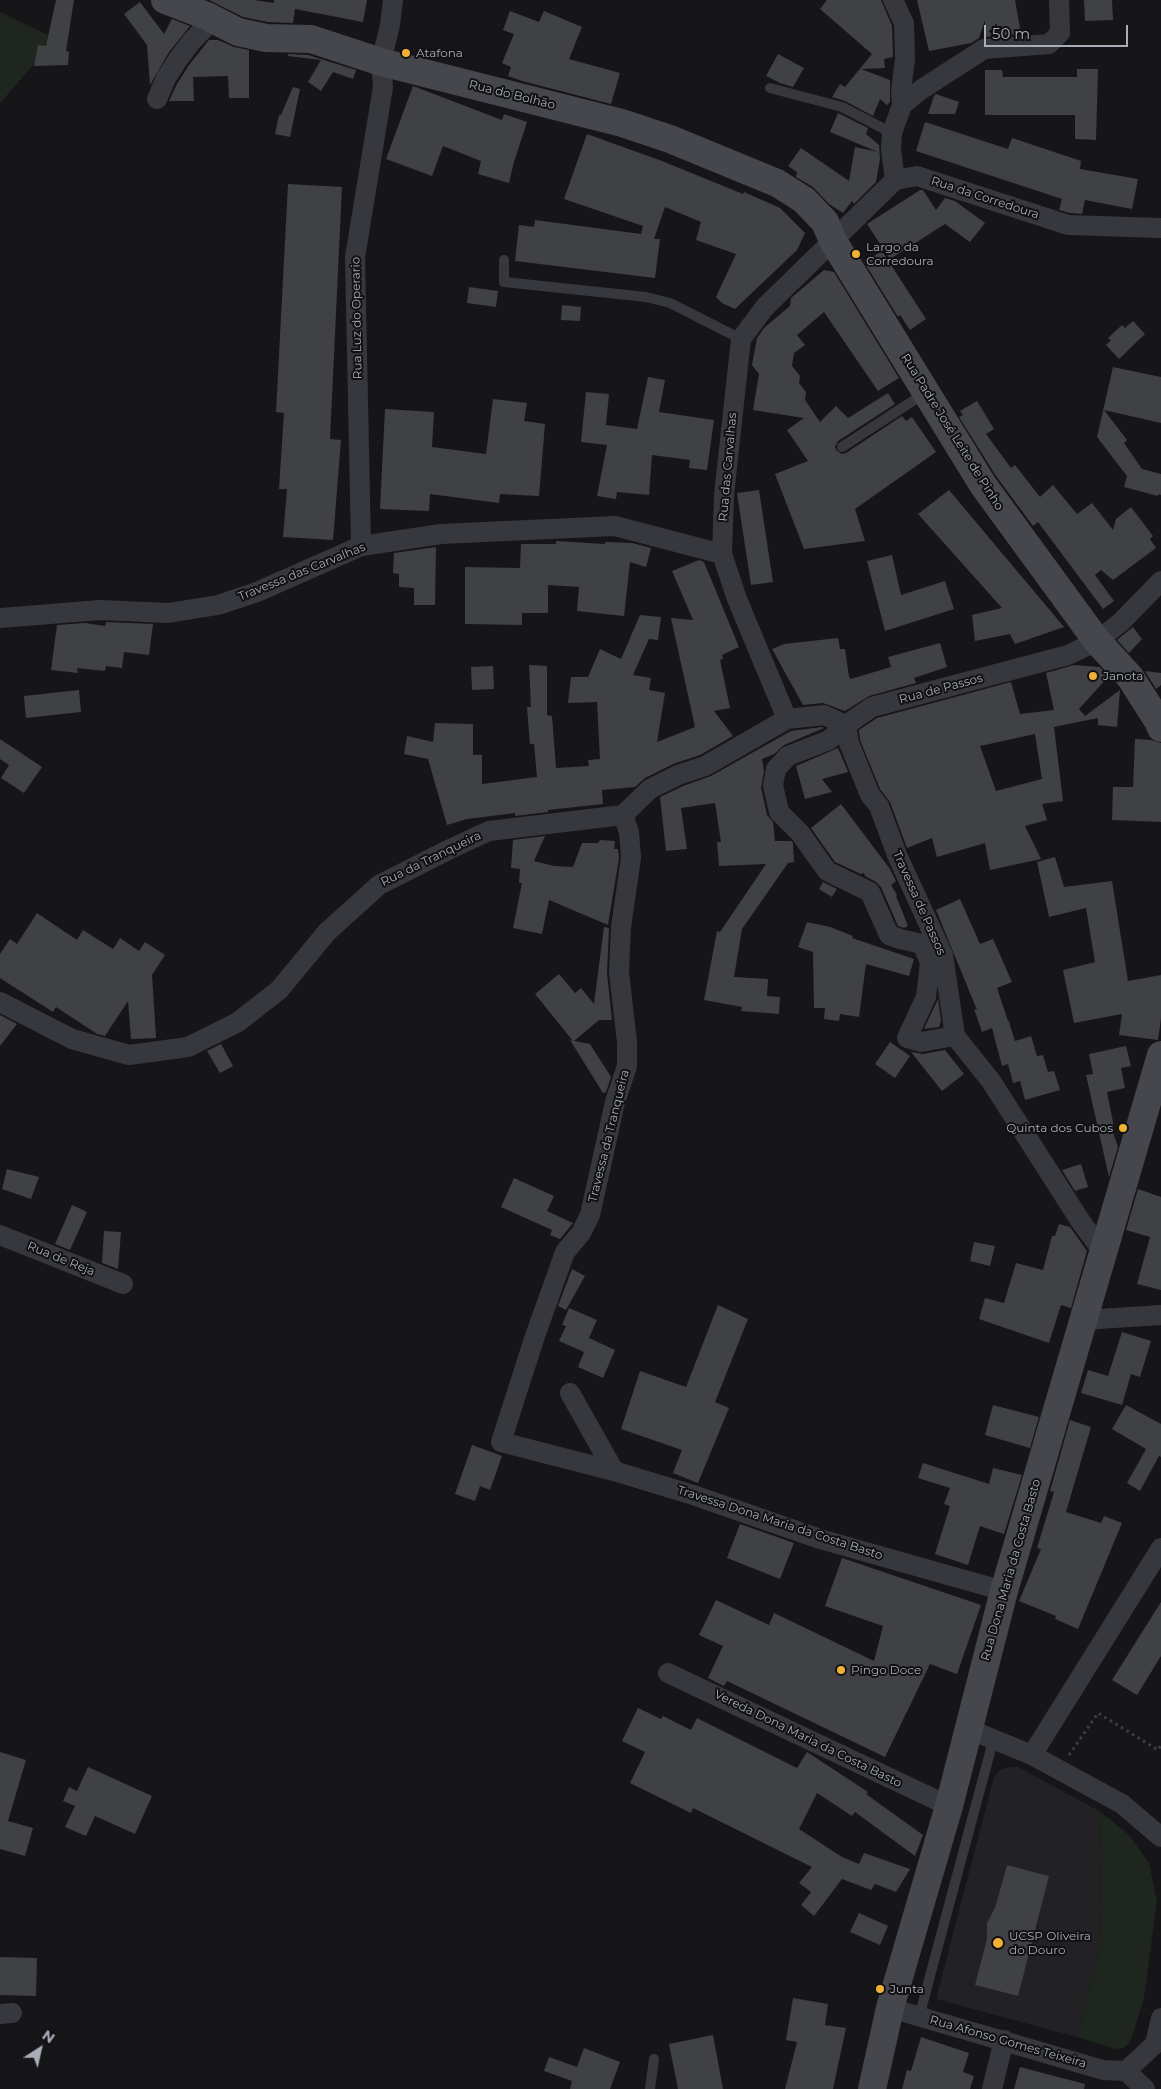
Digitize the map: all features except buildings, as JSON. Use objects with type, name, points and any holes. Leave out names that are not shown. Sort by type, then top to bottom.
[{"type":"street","name":"Rua do Bolhão","points":[[165,0],[213,19],[238,32],[266,38],[311,39],[381,62],[622,123],[670,139],[777,183],[804,200],[825,222],[833,240]]},
{"type":"street","name":"Rua Luz do Operario","points":[[361,546],[355,257],[383,87],[381,62],[390,25],[393,0]]},
{"type":"street","points":[[741,339],[765,307],[895,180],[891,150],[892,133],[902,105],[901,90],[906,59],[904,23],[893,0]]},
{"type":"street","points":[[902,105],[922,89],[984,49],[1049,44],[1060,33],[1059,0]]},
{"type":"street","points":[[157,99],[166,78],[179,58],[213,19]]},
{"type":"street","name":"Rua da Corredoura","points":[[895,180],[917,176],[1068,225],[1161,228]]},
{"type":"street","name":"Rua Padre José Leite de Pinho","points":[[833,240],[982,485],[1097,641]]},
{"type":"street","name":"Rua das Carvalhas","points":[[741,339],[724,494],[722,554],[737,599],[787,719]]},
{"type":"street","name":"Travessa das Carvalhas","points":[[0,618],[100,610],[168,613],[218,605],[257,592],[361,546],[441,534],[614,526],[722,554]]},
{"type":"street","name":"Rua de Passos","points":[[955,1036],[921,1042],[907,1038],[926,997],[930,962],[922,944],[889,935],[870,892],[827,871],[800,833],[780,812],[773,785],[776,769],[788,756],[830,740],[846,725],[872,707],[1068,655],[1097,641],[1121,622],[1161,581]]},
{"type":"street","points":[[1097,641],[1130,677],[1158,720],[1161,728]]},
{"type":"street","points":[[623,815],[650,789],[678,775],[705,766],[787,719],[824,715],[846,725]]},
{"type":"street","name":"Travessa de Passos","points":[[846,725],[849,743],[870,796],[879,806],[898,855],[943,955],[955,1036]]},
{"type":"street","name":"Rua da Tranqueira","points":[[0,1002],[72,1039],[129,1056],[188,1047],[238,1022],[279,990],[327,932],[378,885],[489,831],[623,815]]},
{"type":"street","name":"Travessa da Tranqueira","points":[[501,1442],[535,1336],[565,1252],[581,1233],[590,1215],[615,1102],[627,1066],[619,972],[620,927],[631,858],[629,832],[623,815]]},
{"type":"street","points":[[955,1036],[991,1081],[1081,1222],[1104,1253]]},
{"type":"street","name":"Rua Dona Maria da Costa Basto","points":[[872,2089],[890,2008],[949,1806],[1004,1591],[1161,1055]]},
{"type":"street","name":"Rua de Reja","points":[[0,1235],[123,1284]]},
{"type":"street","points":[[1083,1320],[1161,1315]]},
{"type":"street","points":[[570,1393],[614,1471]]},
{"type":"street","name":"Travessa Dona Maria da Costa Basto","points":[[501,1442],[614,1471],[693,1494],[820,1539],[1004,1591]]},
{"type":"street","points":[[1032,1755],[1161,1548]]},
{"type":"street","name":"Vereda Dona Maria da Costa Basto","points":[[668,1672],[949,1806]]},
{"type":"street","points":[[968,1729],[993,1741],[1032,1755],[1060,1769],[1122,1804],[1161,1837]]},
{"type":"street","name":"Rua Afonso Gomes Teixeira","points":[[890,2008],[1103,2070],[1127,2080]]},
{"type":"street","points":[[1145,2089],[1127,2080],[1155,2044],[1161,2018]]},
{"type":"street","points":[[992,2089],[1004,2040]]},
{"type":"lane","points":[[770,88],[842,107],[892,133]]},
{"type":"lane","points":[[504,260],[504,282],[646,296],[670,303],[741,339]]},
{"type":"lane","points":[[842,447],[926,392]]},
{"type":"lane","points":[[919,2016],[993,1741]]},
{"type":"lane","points":[[650,2089],[654,2059]]},
{"type":"path","points":[[1060,1769],[1098,1713],[1158,1750],[1161,1744]]},
{"type":"shaded area","points":[[0,12],[56,39],[0,103]]},
{"type":"shaded area","points":[[1018,1767],[1099,1811],[1100,1945],[1077,2037],[936,1999],[994,1777],[1000,1770]]},
{"type":"shaded area","points":[[1099,1811],[1128,1834],[1149,1863],[1157,1901],[1144,1998],[1132,2037],[1123,2048],[1116,2049],[1077,2037],[1100,1945]]},
{"type":"place","name":"Atafona","points":[[406,53]]},
{"type":"place","name":"Largo da Corredoura","points":[[856,254]]},
{"type":"place","name":"Janota","points":[[1093,676]]},
{"type":"place","name":"Quinta dos Cubos","points":[[1123,1128]]},
{"type":"place","name":"Pingo Doce","points":[[841,1670]]},
{"type":"place","name":"UCSP Oliveira do Douro","points":[[998,1943]]},
{"type":"place","name":"Junta","points":[[880,1989]]}]
